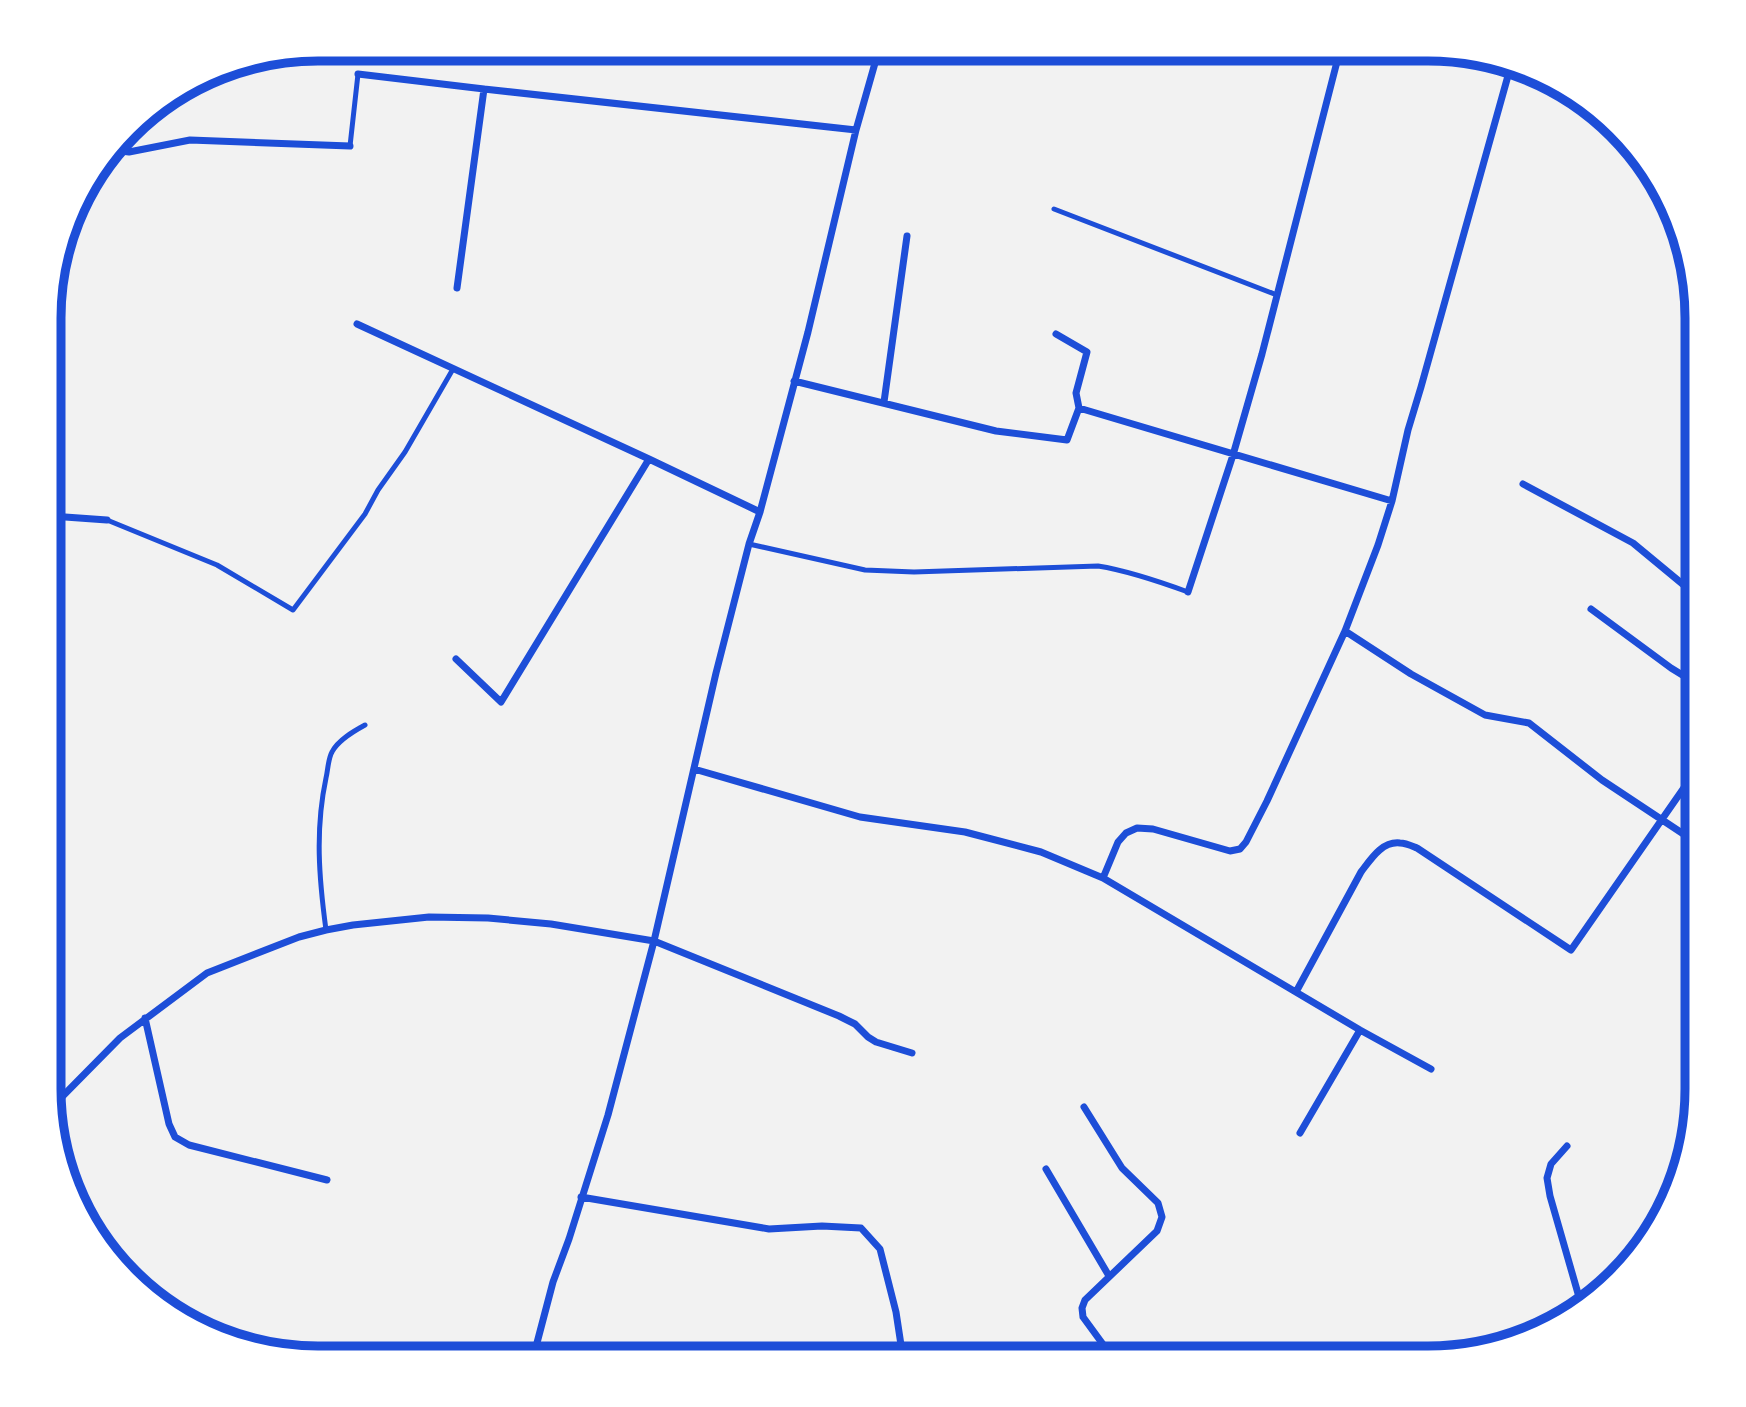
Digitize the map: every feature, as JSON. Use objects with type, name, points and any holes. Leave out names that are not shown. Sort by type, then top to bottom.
[{"type":"street","points":[[536,1346],[553,1282],[608,1115],[654,941],[716,673],[794,381],[875,61]]},
{"type":"street","points":[[1188,592],[1233,455],[1337,61]]},
{"type":"street","points":[[358,74],[856,130]]},
{"type":"street","points":[[1103,878],[1118,842],[1137,828],[1153,829],[1221,850],[1240,849],[1267,801],[1345,631],[1378,545],[1508,74]]},
{"type":"street","points":[[457,288],[484,89]]},
{"type":"street","points":[[123,151],[190,140],[350,146]]},
{"type":"street","points":[[884,402],[907,236]]},
{"type":"street","points":[[357,324],[760,512]]},
{"type":"street","points":[[794,381],[996,431],[1067,440],[1079,408],[1076,393],[1087,352],[1056,334]]},
{"type":"street","points":[[1079,408],[1392,501]]},
{"type":"street","points":[[456,659],[501,702],[649,459]]},
{"type":"street","points":[[1523,484],[1633,543],[1685,586]]},
{"type":"street","points":[[61,517],[107,520]]},
{"type":"street","points":[[1591,609],[1685,677]]},
{"type":"street","points":[[1345,631],[1411,674],[1485,715],[1529,723],[1601,780],[1685,835]]},
{"type":"street","points":[[694,769],[860,817],[965,832],[1041,852],[1103,878],[1431,1069]]},
{"type":"street","points":[[1296,992],[1361,872],[1373,855],[1386,845],[1400,842],[1417,848],[1571,950],[1685,786]]},
{"type":"street","points":[[61,1097],[120,1038],[207,973],[299,937],[326,930],[429,916],[551,924],[654,941],[839,1016],[855,1024],[876,1042],[912,1053]]},
{"type":"street","points":[[145,1018],[169,1124],[175,1137],[190,1145],[327,1180]]},
{"type":"street","points":[[1300,1133],[1360,1030]]},
{"type":"street","points":[[1084,1107],[1122,1168],[1158,1203],[1162,1217],[1157,1231],[1085,1300],[1083,1317],[1104,1346]]},
{"type":"street","points":[[1567,1146],[1550,1164],[1547,1178],[1579,1297]]},
{"type":"street","points":[[1045,1169],[1109,1276]]},
{"type":"street","points":[[581,1197],[769,1229],[822,1226],[861,1228],[880,1249],[896,1312],[901,1346]]},
{"type":"lane","points":[[350,146],[358,74]]},
{"type":"lane","points":[[1054,209],[1277,295]]},
{"type":"lane","points":[[107,520],[217,565],[293,610],[365,514],[453,369]]},
{"type":"lane","points":[[749,544],[865,570],[975,571],[1098,566],[1144,576],[1188,592]]},
{"type":"lane","points":[[326,930],[320,889],[318,845],[322,795],[332,751],[347,735],[365,724]]}]
